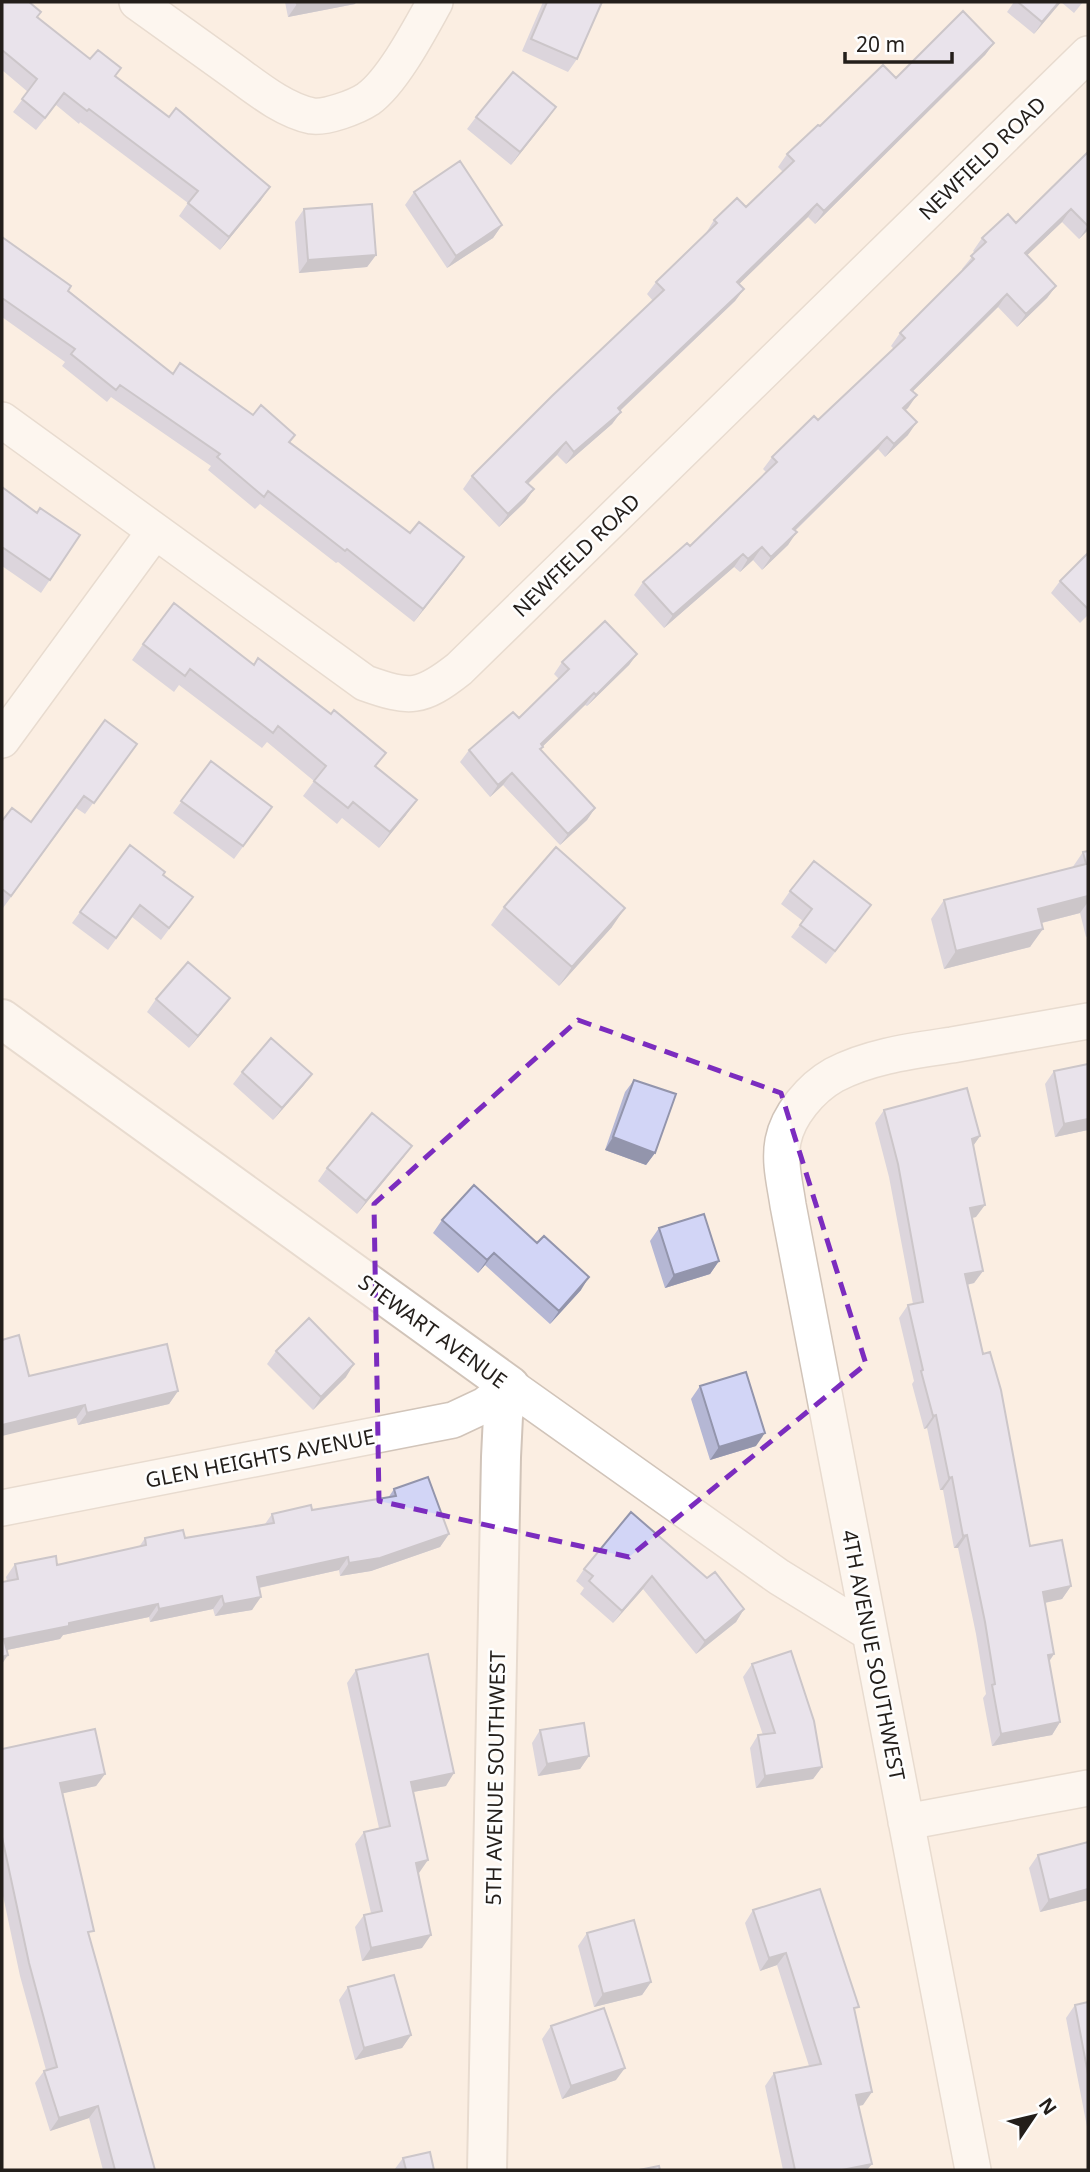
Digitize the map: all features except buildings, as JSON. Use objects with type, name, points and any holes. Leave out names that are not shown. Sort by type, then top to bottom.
[{"type":"street","points":[[137,2],[286,106],[314,116],[341,111],[368,99],[384,83],[435,2]]},
{"type":"street","name":"NEWFIELD ROAD","points":[[2,420],[365,683],[392,693],[415,695],[437,687],[459,669],[1088,54]]},
{"type":"street","points":[[2,740],[155,531]]},
{"type":"street","name":"STEWART AVENUE","points":[[2,1019],[779,1577],[870,1633]]},
{"type":"street","name":"4TH AVENUE SOUTHWEST","points":[[973,2170],[786,1194],[781,1154],[790,1121],[818,1086],[855,1065],[895,1054],[1088,1021]]},
{"type":"street","name":"GLEN HEIGHTS AVENUE","points":[[2,1508],[453,1420],[485,1405],[510,1386]]},
{"type":"street","name":"5TH AVENUE SOUTHWEST","points":[[487,2170],[501,1457],[503,1416],[510,1386]]},
{"type":"street","points":[[906,1822],[1088,1788]]},
{"type":"highlighted area","points":[[578,1020],[781,1093],[866,1364],[629,1557],[379,1501],[374,1204]]}]
